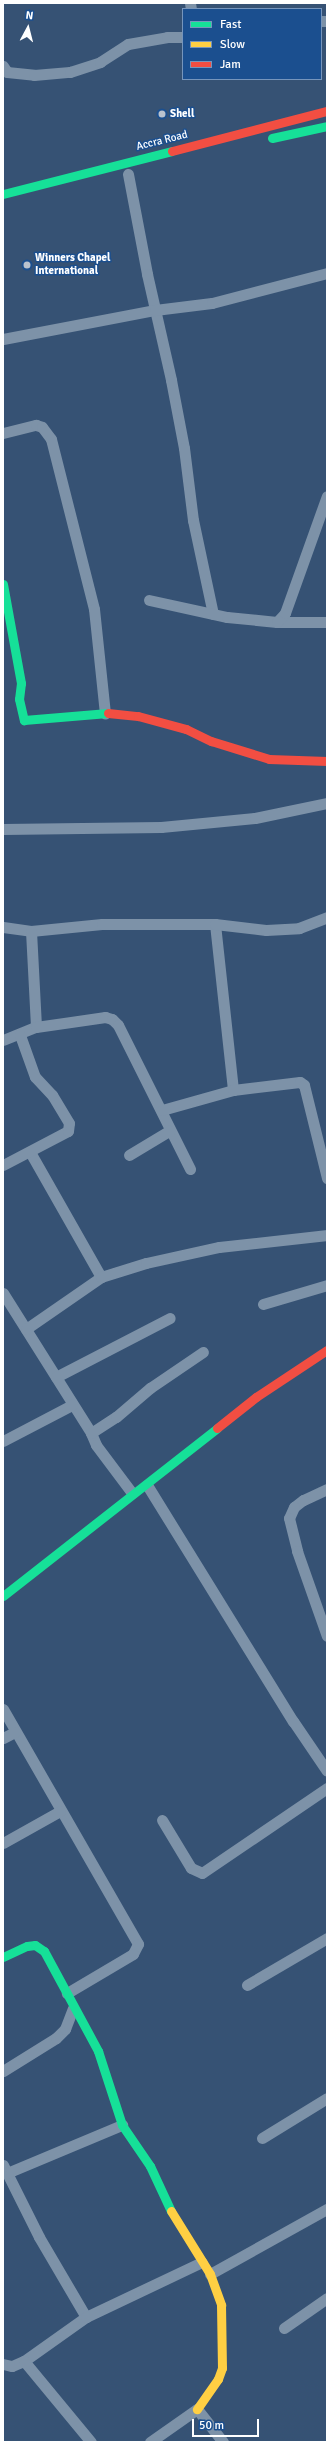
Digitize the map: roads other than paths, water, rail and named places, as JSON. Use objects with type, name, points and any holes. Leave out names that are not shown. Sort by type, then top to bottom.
[{"type":"main road","name":"Accra Road","points":[[3,194],[327,110]]},
{"type":"main road","points":[[261,141],[327,126]]},
{"type":"main road","points":[[3,584],[21,683],[19,699],[21,716],[24,720],[105,713],[138,716],[165,723],[211,741],[269,760],[327,761]]},
{"type":"main road","points":[[3,1596],[132,1493],[147,1485],[256,1397],[327,1350]]},
{"type":"main road","points":[[3,1957],[27,1946],[40,1947],[98,2051],[122,2125],[150,2166],[174,2219],[210,2274],[221,2305],[222,2368],[218,2380],[197,2409]]},
{"type":"street","points":[[3,66],[7,72],[34,75],[70,72],[100,62],[128,44],[167,37],[182,37]]},
{"type":"street","points":[[128,174],[183,440],[193,520],[213,614]]},
{"type":"street","points":[[3,339],[155,310],[212,303],[327,273]]},
{"type":"street","points":[[3,433],[36,425],[42,427],[51,439],[94,609],[105,713]]},
{"type":"street","points":[[277,622],[285,613],[327,496]]},
{"type":"street","points":[[149,600],[213,614],[277,622],[327,622]]},
{"type":"street","points":[[3,829],[161,826],[254,818],[327,803]]},
{"type":"street","points":[[3,927],[31,931],[102,924],[215,924],[266,930],[299,928],[327,917]]},
{"type":"street","points":[[215,924],[233,1090]]},
{"type":"street","points":[[31,931],[36,1026]]},
{"type":"street","points":[[3,1040],[20,1035],[36,1026],[105,1017],[112,1019],[118,1025],[162,1110],[169,1131],[190,1169]]},
{"type":"street","points":[[3,1165],[63,1136],[68,1131],[69,1124],[52,1095],[35,1077],[20,1035]]},
{"type":"street","points":[[162,1110],[233,1090],[300,1082],[304,1085],[327,1178]]},
{"type":"street","points":[[129,1155],[169,1131]]},
{"type":"street","points":[[30,1152],[101,1277]]},
{"type":"street","points":[[26,1329],[101,1277],[146,1263],[219,1247],[327,1235]]},
{"type":"street","points":[[262,1304],[327,1285]]},
{"type":"street","points":[[3,1293],[72,1405],[92,1434],[96,1445],[132,1493]]},
{"type":"street","points":[[56,1377],[170,1318]]},
{"type":"street","points":[[92,1434],[116,1417],[150,1388],[203,1352]]},
{"type":"street","points":[[3,1441],[72,1405]]},
{"type":"street","points":[[147,1485],[293,1721],[327,1771]]},
{"type":"street","points":[[327,1489],[303,1500],[294,1507],[289,1518],[297,1552],[327,1636]]},
{"type":"street","points":[[3,1709],[60,1811],[138,1944],[133,1954],[67,1993]]},
{"type":"street","points":[[3,1738],[15,1732]]},
{"type":"street","points":[[162,1820],[191,1868],[202,1873],[327,1788]]},
{"type":"street","points":[[3,1843],[60,1811]]},
{"type":"street","points":[[247,1985],[327,1938]]},
{"type":"street","points":[[3,2071],[56,2038],[65,2029],[73,2008]]},
{"type":"street","points":[[262,2138],[327,2098]]},
{"type":"street","points":[[86,2317],[39,2237],[5,2169],[122,2125]]},
{"type":"street","points":[[210,2274],[327,2208]]},
{"type":"street","points":[[3,2364],[12,2366],[24,2361],[86,2317],[202,2262]]},
{"type":"street","points":[[284,2328],[327,2298]]},
{"type":"street","points":[[24,2361],[90,2442]]},
{"type":"street","points":[[150,2442],[197,2409],[223,2442]]},
{"type":"place","name":"Shell","points":[[162,114]]},
{"type":"place","name":"Winners Chapel International","points":[[27,265]]}]
